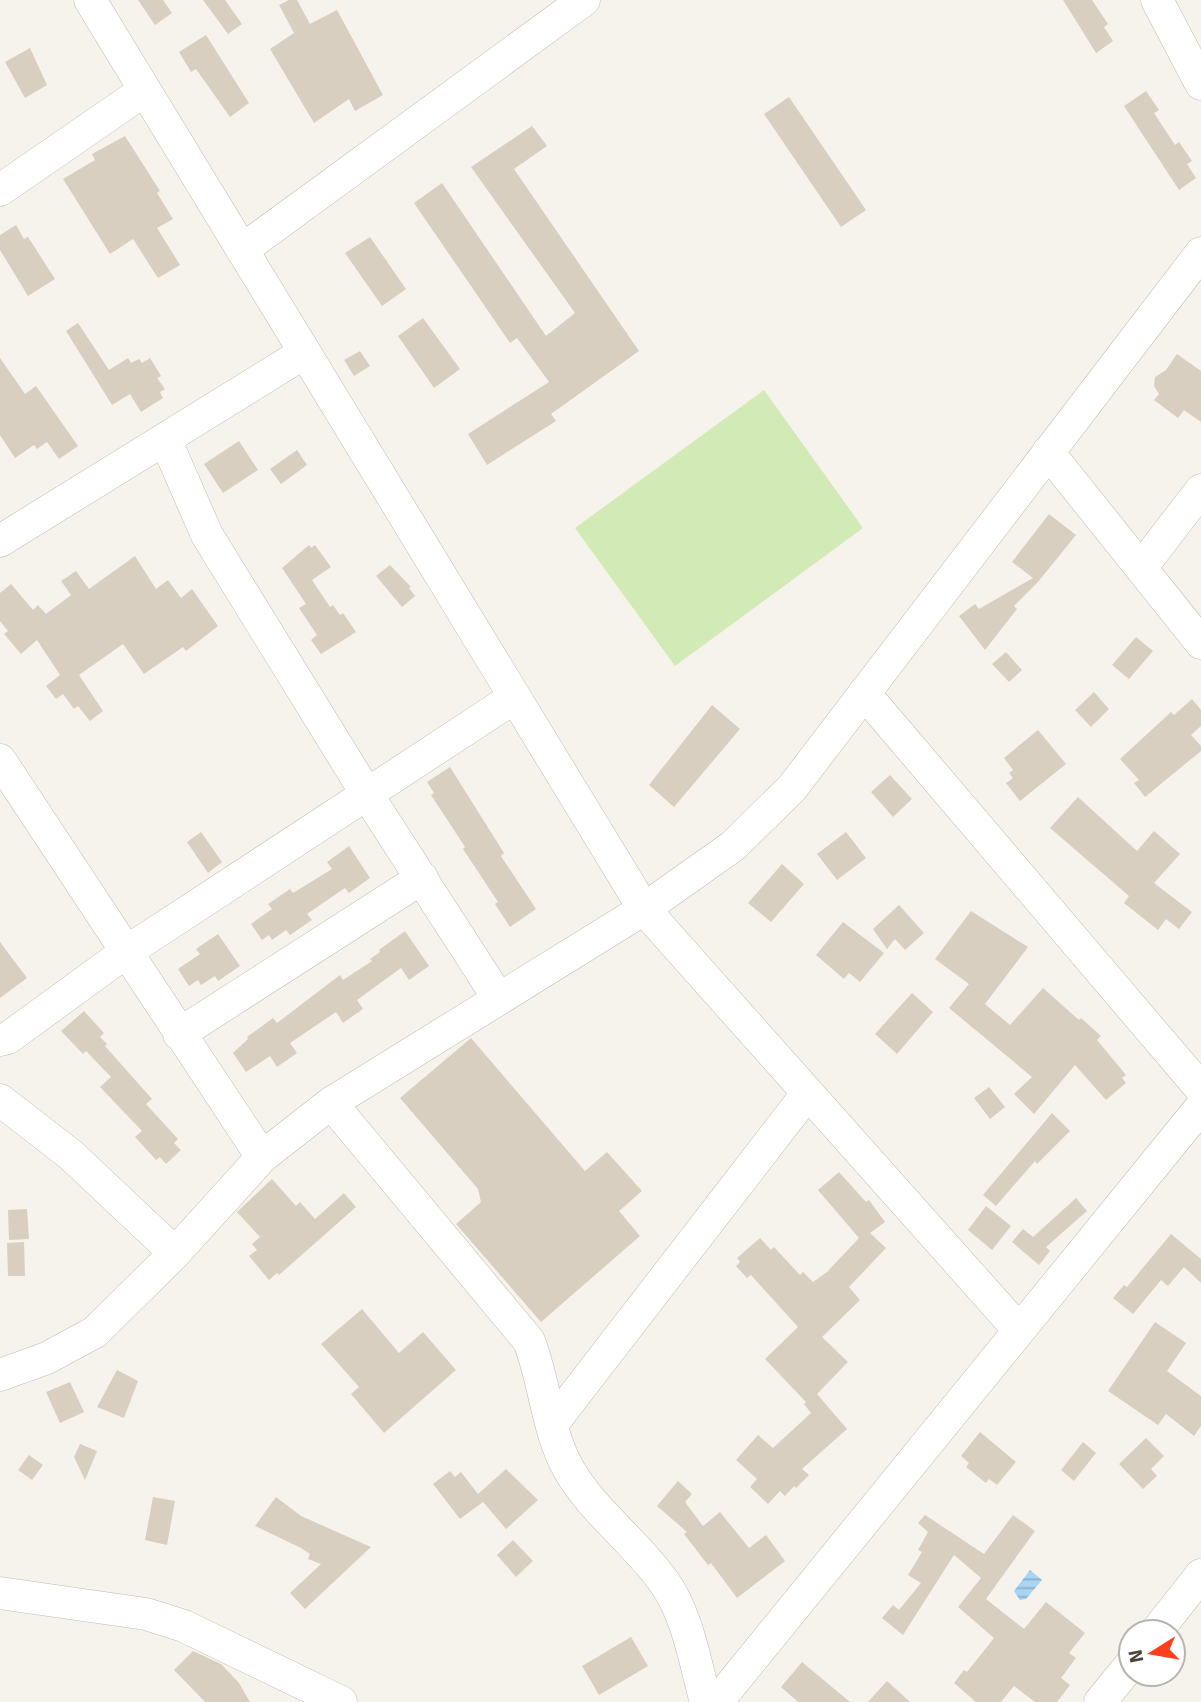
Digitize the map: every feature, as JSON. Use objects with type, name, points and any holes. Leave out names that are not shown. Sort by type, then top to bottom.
[{"type":"street","points":[[90,0],[644,909],[1019,1330]]},
{"type":"street","points":[[242,250],[584,0]]},
{"type":"street","points":[[1157,0],[1201,84]]},
{"type":"street","points":[[0,190],[145,90]]},
{"type":"street","points":[[0,1376],[47,1358],[95,1332],[175,1253],[262,1157],[331,1103],[644,909],[733,846],[792,788],[1201,253]]},
{"type":"street","points":[[0,541],[304,353]]},
{"type":"street","points":[[165,439],[207,536],[368,796],[499,999]]},
{"type":"street","points":[[1048,453],[1201,643]]},
{"type":"street","points":[[1140,568],[1201,490]]},
{"type":"street","points":[[864,692],[1201,1089]]},
{"type":"street","points":[[0,1041],[8,1038],[125,952],[368,796],[515,697]]},
{"type":"street","points":[[0,760],[262,1157]]},
{"type":"street","points":[[179,1034],[422,878]]},
{"type":"street","points":[[553,1423],[807,1094]]},
{"type":"street","points":[[0,1100],[71,1155],[175,1253]]},
{"type":"street","points":[[331,1103],[521,1329],[534,1356],[558,1444],[580,1487],[666,1583],[679,1607],[706,1702]]},
{"type":"street","points":[[717,1702],[1201,1107]]},
{"type":"street","points":[[1167,1618],[1201,1576]]},
{"type":"street","points":[[0,1593],[146,1614],[184,1626],[341,1702]]},
{"type":"street","points":[[1101,1702],[1117,1682]]},
{"type":"green space","points":[[764,390],[863,528],[675,666],[575,528]]},
{"type":"water","points":[[1030,1570],[1042,1580],[1026,1599],[1020,1600],[1014,1591]]},
{"type":"building","points":[[138,0],[163,0],[172,13],[155,25]]},
{"type":"building","points":[[203,0],[225,0],[242,24],[228,34]]},
{"type":"building","points":[[289,0],[297,0],[310,24],[337,10],[383,95],[355,111],[349,99],[314,123],[270,49],[294,33],[279,5]]},
{"type":"building","points":[[1063,0],[1092,0],[1108,24],[1104,27],[1113,41],[1096,53]]},
{"type":"building","points":[[206,35],[249,103],[230,117],[196,69],[191,72],[179,52]]},
{"type":"building","points":[[30,48],[47,85],[25,98],[5,62]]},
{"type":"building","points":[[1146,91],[1159,110],[1154,113],[1175,145],[1179,142],[1192,161],[1187,164],[1196,178],[1179,190],[1124,106]]},
{"type":"building","points":[[789,97],[866,210],[841,227],[764,114]]},
{"type":"building","points":[[532,126],[547,146],[514,169],[639,351],[551,414],[556,421],[487,465],[468,434],[549,382],[517,338],[510,343],[414,203],[442,183],[546,336],[575,313],[471,167]]},
{"type":"building","points":[[125,136],[160,191],[157,193],[173,219],[157,228],[180,265],[158,278],[133,239],[110,254],[63,179],[95,160],[92,154]]},
{"type":"building","points":[[16,225],[24,239],[28,237],[55,279],[28,296],[0,250],[0,235]]},
{"type":"building","points":[[370,237],[406,289],[382,306],[345,253]]},
{"type":"building","points":[[423,318],[460,369],[434,388],[398,336]]},
{"type":"building","points":[[78,323],[109,370],[128,358],[131,363],[139,359],[142,363],[150,358],[161,376],[157,378],[165,389],[160,392],[163,398],[141,412],[130,394],[112,405],[66,331]]},
{"type":"building","points":[[360,351],[370,366],[354,376],[344,360]]},
{"type":"building","points":[[1177,354],[1201,371],[1201,422],[1184,410],[1178,418],[1154,400],[1159,394],[1154,386],[1155,377],[1166,370]]},
{"type":"building","points":[[0,358],[25,394],[36,386],[78,446],[59,459],[47,442],[37,449],[34,445],[15,458],[0,435]]},
{"type":"building","points":[[239,441],[258,470],[223,493],[204,464]]},
{"type":"building","points":[[297,450],[307,465],[281,484],[270,469]]},
{"type":"building","points":[[1049,514],[1076,535],[1038,582],[1014,606],[1017,609],[985,650],[959,616],[975,604],[979,609],[1033,578],[1012,562]]},
{"type":"building","points":[[309,545],[311,548],[315,545],[331,567],[312,580],[330,607],[333,605],[340,615],[343,613],[356,632],[321,654],[311,640],[317,635],[299,608],[306,604],[282,568]]},
{"type":"building","points":[[135,556],[156,589],[168,580],[181,598],[192,589],[218,626],[186,651],[183,647],[144,674],[123,644],[79,675],[103,711],[90,721],[78,706],[74,709],[63,694],[56,699],[46,686],[60,675],[37,640],[21,654],[4,634],[8,631],[0,621],[0,593],[11,584],[33,610],[38,605],[46,614],[71,595],[61,581],[76,571],[89,589]]},
{"type":"building","points":[[390,565],[411,587],[409,588],[415,596],[402,607],[376,576]]},
{"type":"building","points":[[1136,637],[1153,651],[1129,679],[1112,665]]},
{"type":"building","points":[[1006,652],[1022,670],[1009,682],[992,664]]},
{"type":"building","points":[[1094,692],[1109,709],[1091,727],[1075,710]]},
{"type":"building","points":[[1192,699],[1201,710],[1201,726],[1191,735],[1201,746],[1201,751],[1145,797],[1134,783],[1139,780],[1120,759],[1171,712],[1174,715]]},
{"type":"building","points":[[712,705],[740,729],[674,807],[649,785]]},
{"type":"building","points":[[1038,730],[1066,764],[1020,801],[1006,783],[1013,778],[1009,773],[1013,770],[1004,758]]},
{"type":"building","points":[[450,767],[504,853],[501,856],[536,909],[510,927],[495,904],[498,902],[431,795],[434,793],[427,782]]},
{"type":"building","points":[[890,775],[912,799],[893,817],[871,792]]},
{"type":"building","points":[[1078,797],[1137,851],[1154,831],[1180,854],[1154,883],[1192,912],[1179,929],[1166,919],[1158,930],[1124,903],[1129,896],[1050,828]]},
{"type":"building","points":[[201,832],[222,862],[208,873],[187,842]]},
{"type":"building","points":[[846,832],[866,858],[837,880],[817,854]]},
{"type":"building","points":[[349,846],[370,878],[349,893],[345,888],[307,914],[312,920],[290,935],[286,930],[272,940],[269,935],[262,940],[251,924],[272,909],[268,904],[290,889],[293,893],[332,869],[327,862]]},
{"type":"building","points":[[782,864],[804,884],[771,922],[748,903]]},
{"type":"building","points":[[899,905],[924,933],[905,950],[895,939],[887,949],[873,929]]},
{"type":"building","points":[[971,911],[1028,947],[985,1004],[1010,1025],[1043,988],[1079,1020],[1081,1018],[1101,1036],[1097,1040],[1126,1075],[1122,1078],[1126,1083],[1106,1100],[1075,1065],[1034,1114],[1014,1094],[1032,1077],[949,1008],[969,984],[935,959]]},
{"type":"building","points":[[843,922],[884,953],[860,982],[849,973],[844,979],[816,955]]},
{"type":"building","points":[[405,931],[429,966],[409,980],[401,968],[357,1000],[363,1009],[343,1023],[336,1012],[290,1043],[297,1053],[277,1067],[270,1056],[246,1072],[233,1053],[247,1037],[273,1018],[277,1023],[340,975],[343,980],[372,961],[370,959],[380,952],[379,950]]},
{"type":"building","points":[[218,934],[240,966],[218,981],[215,976],[201,985],[198,980],[189,986],[178,969],[200,954],[196,949]]},
{"type":"building","points":[[0,942],[27,978],[0,998]]},
{"type":"building","points":[[912,993],[933,1012],[897,1054],[875,1034]]},
{"type":"building","points":[[84,1011],[104,1033],[100,1037],[107,1044],[105,1046],[152,1099],[146,1104],[178,1139],[174,1143],[181,1150],[166,1164],[160,1157],[156,1160],[135,1137],[142,1131],[100,1087],[111,1077],[86,1051],[83,1054],[61,1031]]},
{"type":"building","points":[[471,1038],[585,1171],[607,1152],[642,1191],[619,1211],[640,1236],[541,1322],[456,1224],[481,1202],[478,1189],[400,1098]]},
{"type":"building","points":[[989,1087],[1005,1107],[990,1119],[974,1098]]},
{"type":"building","points":[[1052,1113],[1070,1131],[1037,1164],[1035,1161],[996,1206],[983,1195]]},
{"type":"building","points":[[839,1172],[866,1202],[869,1200],[885,1222],[870,1233],[886,1248],[849,1287],[860,1300],[822,1337],[848,1362],[817,1394],[847,1429],[802,1469],[809,1475],[796,1488],[794,1486],[785,1496],[780,1491],[768,1504],[750,1487],[757,1479],[736,1460],[758,1435],[773,1448],[811,1413],[804,1404],[806,1402],[765,1359],[798,1327],[751,1275],[747,1278],[736,1266],[740,1262],[737,1258],[760,1238],[771,1250],[774,1247],[800,1275],[803,1272],[813,1282],[827,1272],[859,1238],[818,1190]]},
{"type":"building","points":[[272,1179],[296,1206],[300,1202],[315,1219],[344,1193],[356,1207],[279,1275],[277,1273],[269,1280],[249,1256],[257,1250],[252,1244],[260,1237],[237,1212]]},
{"type":"building","points":[[1076,1198],[1087,1211],[1046,1247],[1050,1251],[1039,1265],[1012,1242],[1023,1229],[1033,1237]]},
{"type":"building","points":[[986,1206],[1011,1226],[992,1250],[968,1230]]},
{"type":"building","points":[[27,1209],[29,1239],[9,1240],[8,1210]]},
{"type":"building","points":[[1171,1234],[1201,1259],[1201,1283],[1184,1267],[1168,1286],[1161,1280],[1133,1314],[1113,1298],[1124,1285],[1127,1287]]},
{"type":"building","points":[[24,1242],[25,1276],[8,1276],[7,1243]]},
{"type":"building","points":[[362,1309],[399,1353],[423,1332],[456,1370],[384,1433],[351,1394],[359,1387],[321,1344]]},
{"type":"building","points":[[1155,1322],[1186,1343],[1167,1371],[1201,1396],[1201,1426],[1194,1436],[1166,1414],[1158,1425],[1108,1391]]},
{"type":"building","points":[[117,1370],[138,1381],[124,1418],[97,1407]]},
{"type":"building","points":[[70,1382],[84,1412],[60,1423],[46,1392]]},
{"type":"building","points":[[980,1432],[1016,1462],[997,1485],[989,1479],[986,1483],[966,1467],[969,1463],[961,1456]]},
{"type":"building","points":[[1146,1438],[1164,1456],[1151,1469],[1157,1476],[1143,1489],[1119,1464]]},
{"type":"building","points":[[1083,1442],[1096,1453],[1074,1481],[1061,1470]]},
{"type":"building","points":[[80,1444],[97,1451],[85,1480],[74,1457]]},
{"type":"building","points":[[29,1455],[43,1465],[32,1480],[18,1470]]},
{"type":"building","points":[[506,1469],[538,1500],[506,1529],[483,1502],[460,1519],[433,1484],[450,1471],[455,1477],[461,1472],[478,1494]]},
{"type":"building","points":[[678,1481],[692,1494],[685,1502],[703,1526],[720,1512],[749,1548],[766,1535],[785,1561],[737,1598],[711,1563],[708,1565],[684,1534],[687,1532],[657,1506]]},
{"type":"building","points":[[153,1497],[175,1501],[167,1545],[145,1540]]},
{"type":"building","points":[[276,1497],[301,1516],[371,1547],[305,1609],[290,1593],[321,1564],[308,1559],[310,1554],[301,1548],[255,1526]]},
{"type":"building","points":[[925,1515],[984,1554],[1013,1515],[1035,1531],[986,1599],[1024,1629],[1046,1602],[1085,1633],[1069,1653],[1076,1658],[1061,1678],[1070,1685],[1057,1702],[1035,1702],[1014,1686],[1001,1702],[976,1702],[954,1683],[964,1670],[967,1672],[994,1638],[958,1607],[981,1578],[954,1555],[903,1635],[882,1618],[893,1605],[899,1610],[921,1583],[908,1575],[922,1552],[918,1550],[928,1532],[918,1523]]},
{"type":"building","points":[[513,1540],[533,1561],[516,1577],[497,1555]]},
{"type":"building","points":[[631,1637],[648,1666],[599,1695],[582,1666]]},
{"type":"building","points":[[193,1651],[221,1664],[239,1683],[250,1702],[205,1702],[174,1670]]},
{"type":"building","points":[[802,1662],[850,1702],[798,1702],[781,1687]]},
{"type":"building","points":[[887,1681],[910,1702],[868,1702]]}]
